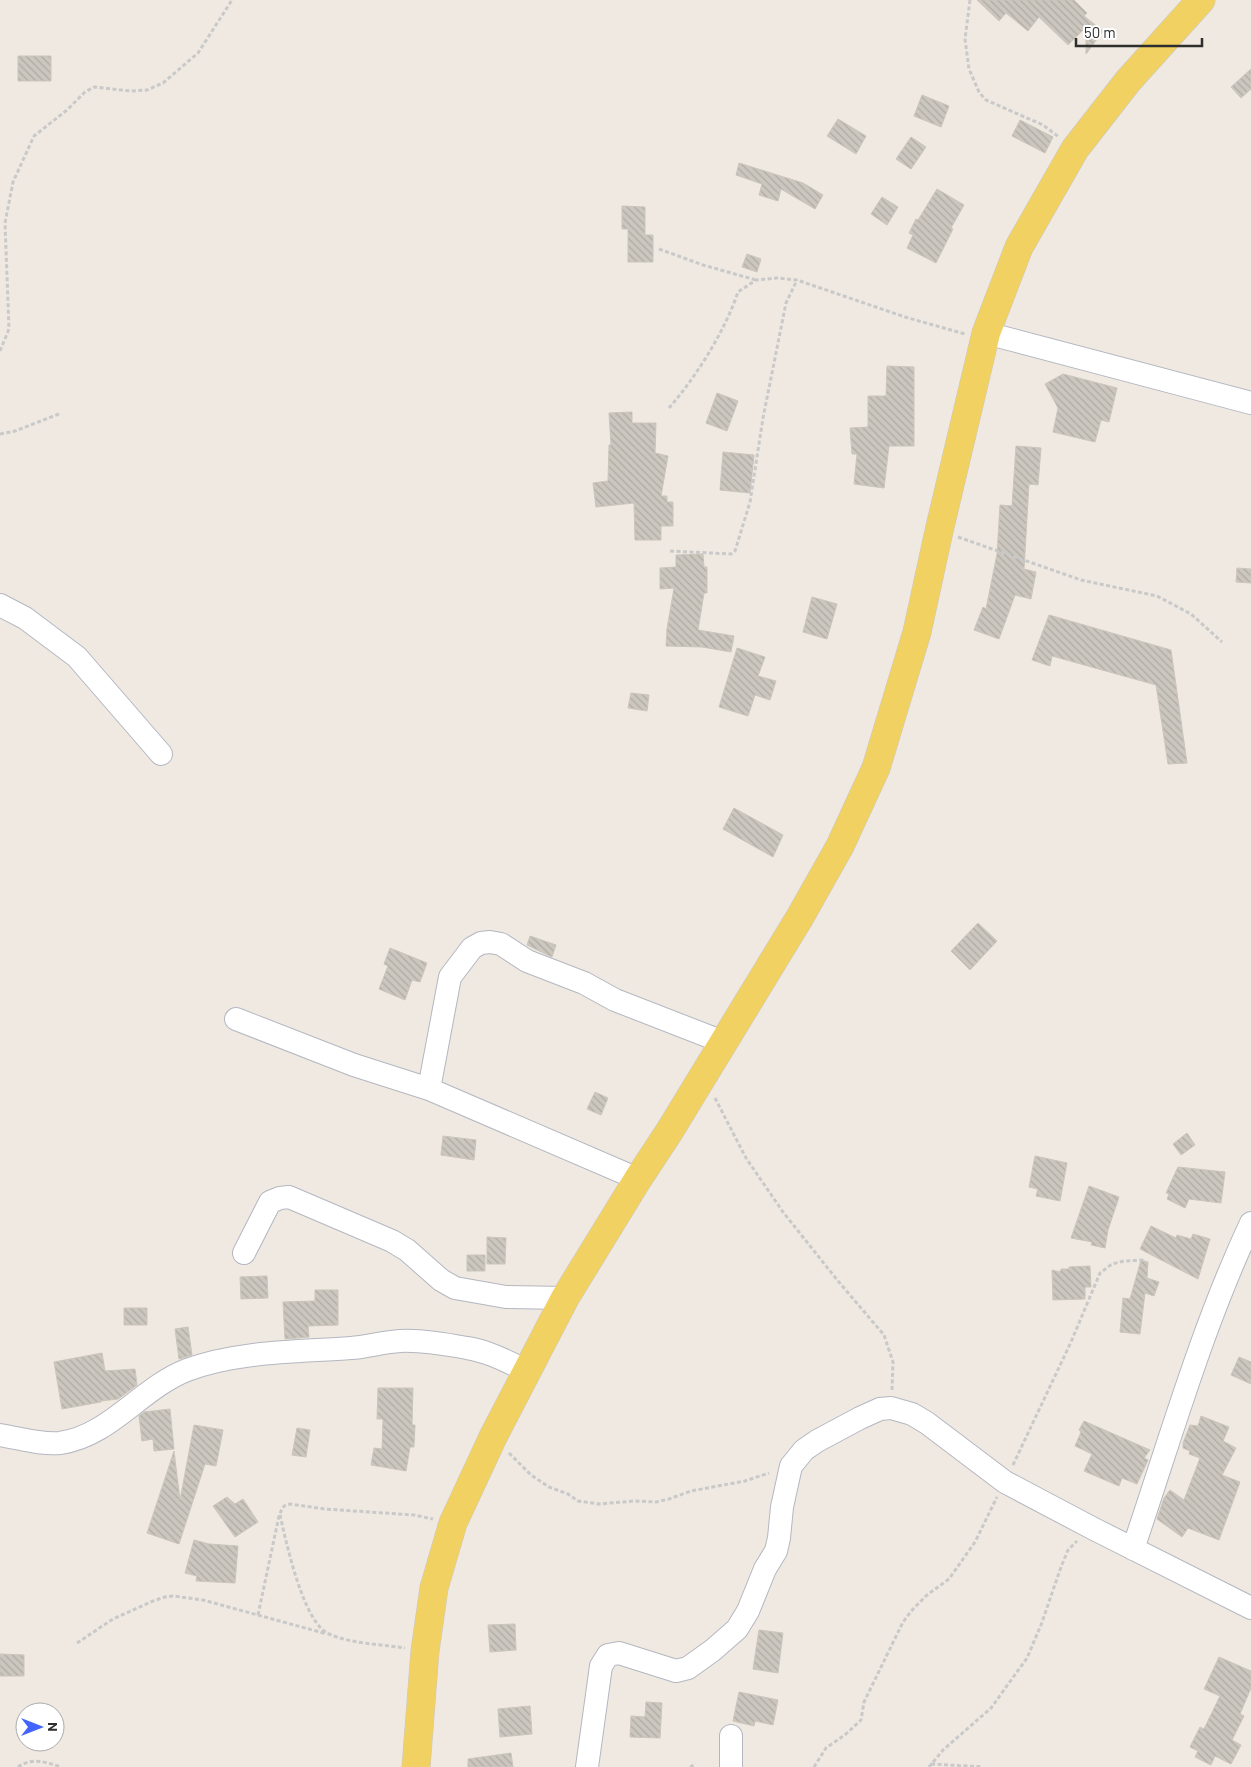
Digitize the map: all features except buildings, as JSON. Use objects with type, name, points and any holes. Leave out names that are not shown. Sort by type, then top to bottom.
[{"type":"main road","points":[[416,1767],[425,1651],[434,1588],[453,1524],[493,1437],[565,1298],[669,1132],[800,916],[840,846],[870,785],[917,632],[938,531],[986,336],[1019,247],[1074,149],[1128,81],[1201,0]]},
{"type":"street","points":[[986,336],[1251,403]]},
{"type":"street","points":[[0,605],[26,618],[76,656],[161,754]]},
{"type":"street","points":[[429,1089],[450,977],[472,948],[490,942],[501,944],[527,961],[584,983],[615,1000],[723,1042]]},
{"type":"street","points":[[236,1019],[354,1065],[429,1089],[638,1179]]},
{"type":"street","points":[[244,1253],[270,1202],[289,1197],[392,1241],[407,1250],[441,1280],[455,1288],[506,1297],[565,1298]]},
{"type":"street","points":[[1133,1549],[1210,1322],[1233,1261],[1251,1223]]},
{"type":"street","points":[[0,1435],[50,1443],[85,1436],[99,1429],[152,1390],[188,1370],[234,1359],[280,1352],[352,1348],[399,1341],[421,1341],[479,1350],[527,1371]]},
{"type":"street","points":[[587,1767],[602,1666],[608,1655],[619,1653],[676,1671],[688,1668],[707,1655],[737,1629],[748,1611],[776,1551],[782,1507],[791,1466],[804,1450],[817,1441],[860,1418],[880,1410],[891,1408],[912,1414],[1005,1482],[1251,1608]]},
{"type":"street","points":[[731,1736],[731,1767]]},
{"type":"path","points":[[0,351],[10,329],[5,223],[13,182],[34,136],[67,110],[85,92],[94,87],[131,91],[147,90],[163,84],[198,53],[232,0]]},
{"type":"path","points":[[970,0],[966,39],[969,70],[979,92],[986,100],[1043,125],[1074,149]]},
{"type":"path","points":[[659,249],[703,265],[756,280],[777,278],[797,280],[905,317],[986,336]]},
{"type":"path","points":[[669,408],[688,386],[731,313],[738,292],[756,280]]},
{"type":"path","points":[[670,551],[731,554],[735,551],[750,502],[763,418],[786,303],[797,280]]},
{"type":"path","points":[[0,434],[15,431],[59,414]]},
{"type":"path","points":[[938,531],[1081,580],[1157,596],[1191,614],[1222,642]]},
{"type":"path","points":[[703,1076],[746,1158],[778,1204],[838,1281],[884,1335],[893,1362],[891,1408]]},
{"type":"path","points":[[814,1767],[826,1748],[846,1734],[860,1720],[864,1702],[903,1622],[927,1595],[949,1579],[975,1542],[1071,1342],[1100,1273],[1112,1264],[1124,1261],[1146,1260]]},
{"type":"path","points":[[493,1437],[531,1475],[549,1487],[586,1503],[599,1504],[634,1500],[656,1502],[692,1491],[745,1481],[791,1466]]},
{"type":"path","points":[[258,1615],[283,1506],[290,1504],[325,1509],[414,1515],[453,1524]]},
{"type":"path","points":[[280,1514],[287,1548],[307,1607],[311,1616],[327,1634]]},
{"type":"path","points":[[930,1766],[943,1750],[991,1708],[1027,1658],[1041,1626],[1068,1550],[1080,1538],[1094,1529]]},
{"type":"path","points":[[77,1643],[113,1619],[164,1597],[173,1596],[203,1600],[355,1641],[425,1651]]},
{"type":"path","points":[[18,1767],[33,1760],[61,1767]]},
{"type":"path","points":[[690,1767],[696,1764]]},
{"type":"path","points":[[930,1766],[983,1767]]}]
